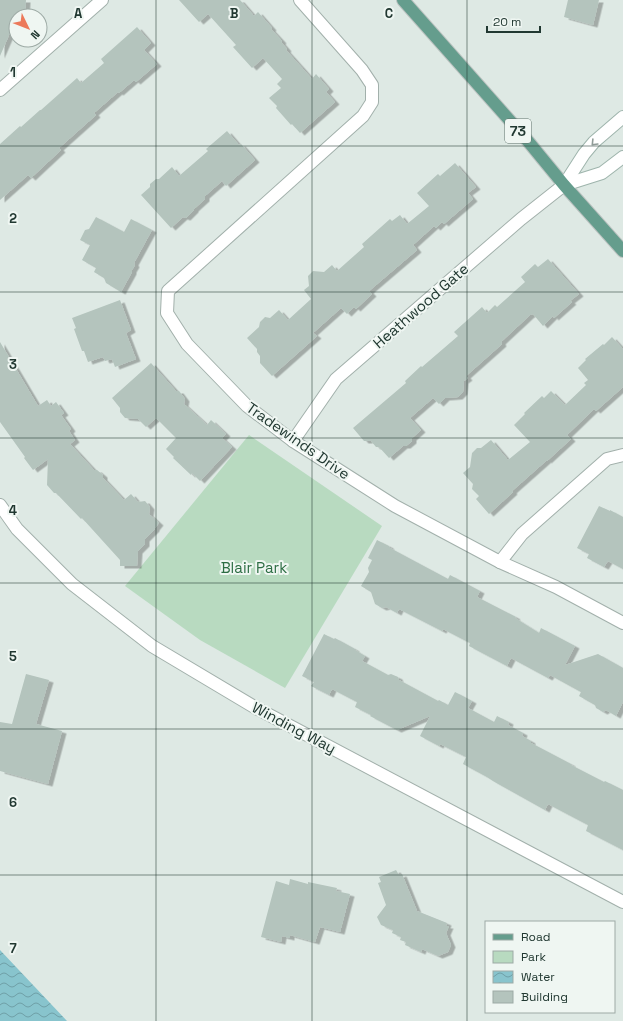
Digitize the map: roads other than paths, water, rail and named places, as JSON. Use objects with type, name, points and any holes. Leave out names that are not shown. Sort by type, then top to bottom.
[{"type":"main road","name":"73","points":[[403,0],[527,140],[623,252]]},
{"type":"street","points":[[0,90],[102,0]]},
{"type":"street","name":"Tradewinds Drive","points":[[300,0],[362,70],[372,85],[372,102],[363,116],[168,291],[167,313],[188,344],[246,406],[293,441],[395,506],[500,562],[556,587],[623,623]]},
{"type":"street","points":[[564,185],[584,154],[594,142],[623,117]]},
{"type":"street","points":[[564,185],[602,173],[623,157]]},
{"type":"street","name":"Heathwood Gate","points":[[293,441],[336,379],[509,230],[564,185]]},
{"type":"street","points":[[500,562],[522,534],[607,459],[623,455]]},
{"type":"street","name":"Winding Way","points":[[0,505],[17,529],[72,584],[152,646],[256,708],[623,902]]},
{"type":"water","points":[[0,950],[67,1021],[0,1021]]},
{"type":"park label","name":"Blair Park","points":[[254,568]]}]
